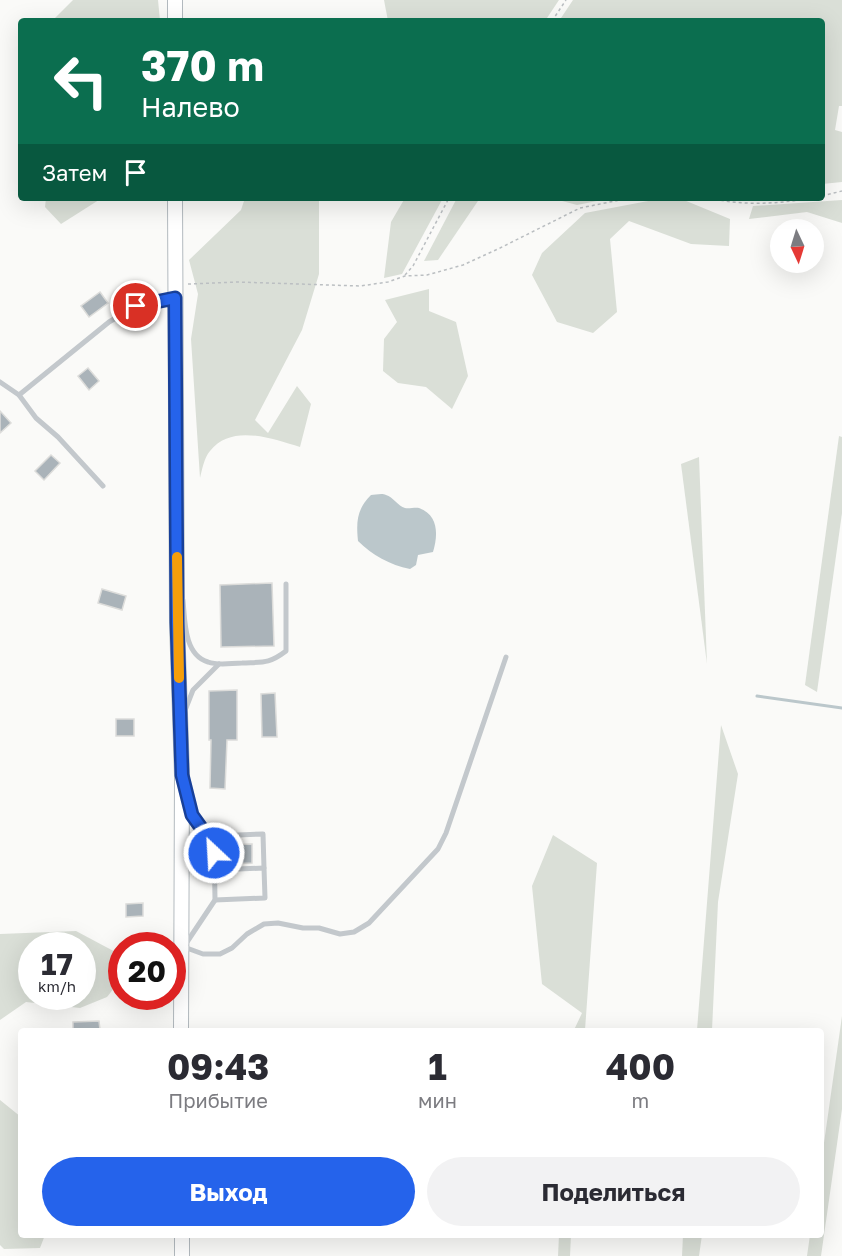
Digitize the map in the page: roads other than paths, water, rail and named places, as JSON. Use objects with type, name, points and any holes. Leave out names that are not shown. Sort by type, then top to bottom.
[{"type":"main road","points":[[175,0],[175,18]]},
{"type":"main road","points":[[175,201],[177,543],[182,741],[181,932]]},
{"type":"main road","points":[[181,1010],[181,1028]]},
{"type":"main road","points":[[182,1238],[182,1256]]},
{"type":"lane","points":[[19,395],[110,322],[136,306],[175,291]]},
{"type":"lane","points":[[0,382],[19,395],[36,418],[58,437],[103,486]]},
{"type":"lane","points":[[177,543],[187,639],[197,655],[207,662],[219,664],[272,662],[286,651],[286,584]]},
{"type":"lane","points":[[186,947],[203,954],[220,954],[232,948],[247,934],[264,924],[278,923],[303,928],[319,928],[340,934],[354,932],[369,923],[438,849],[446,833],[506,657]]},
{"type":"lane","points":[[182,741],[184,714],[193,690],[219,664]]},
{"type":"lane","points":[[182,775],[192,815],[202,829],[214,836],[263,834],[265,898],[215,900]]},
{"type":"lane","points":[[186,943],[215,900],[214,836]]},
{"type":"lane","points":[[214,870],[264,868]]},
{"type":"waterway","points":[[757,696],[842,708]]}]
